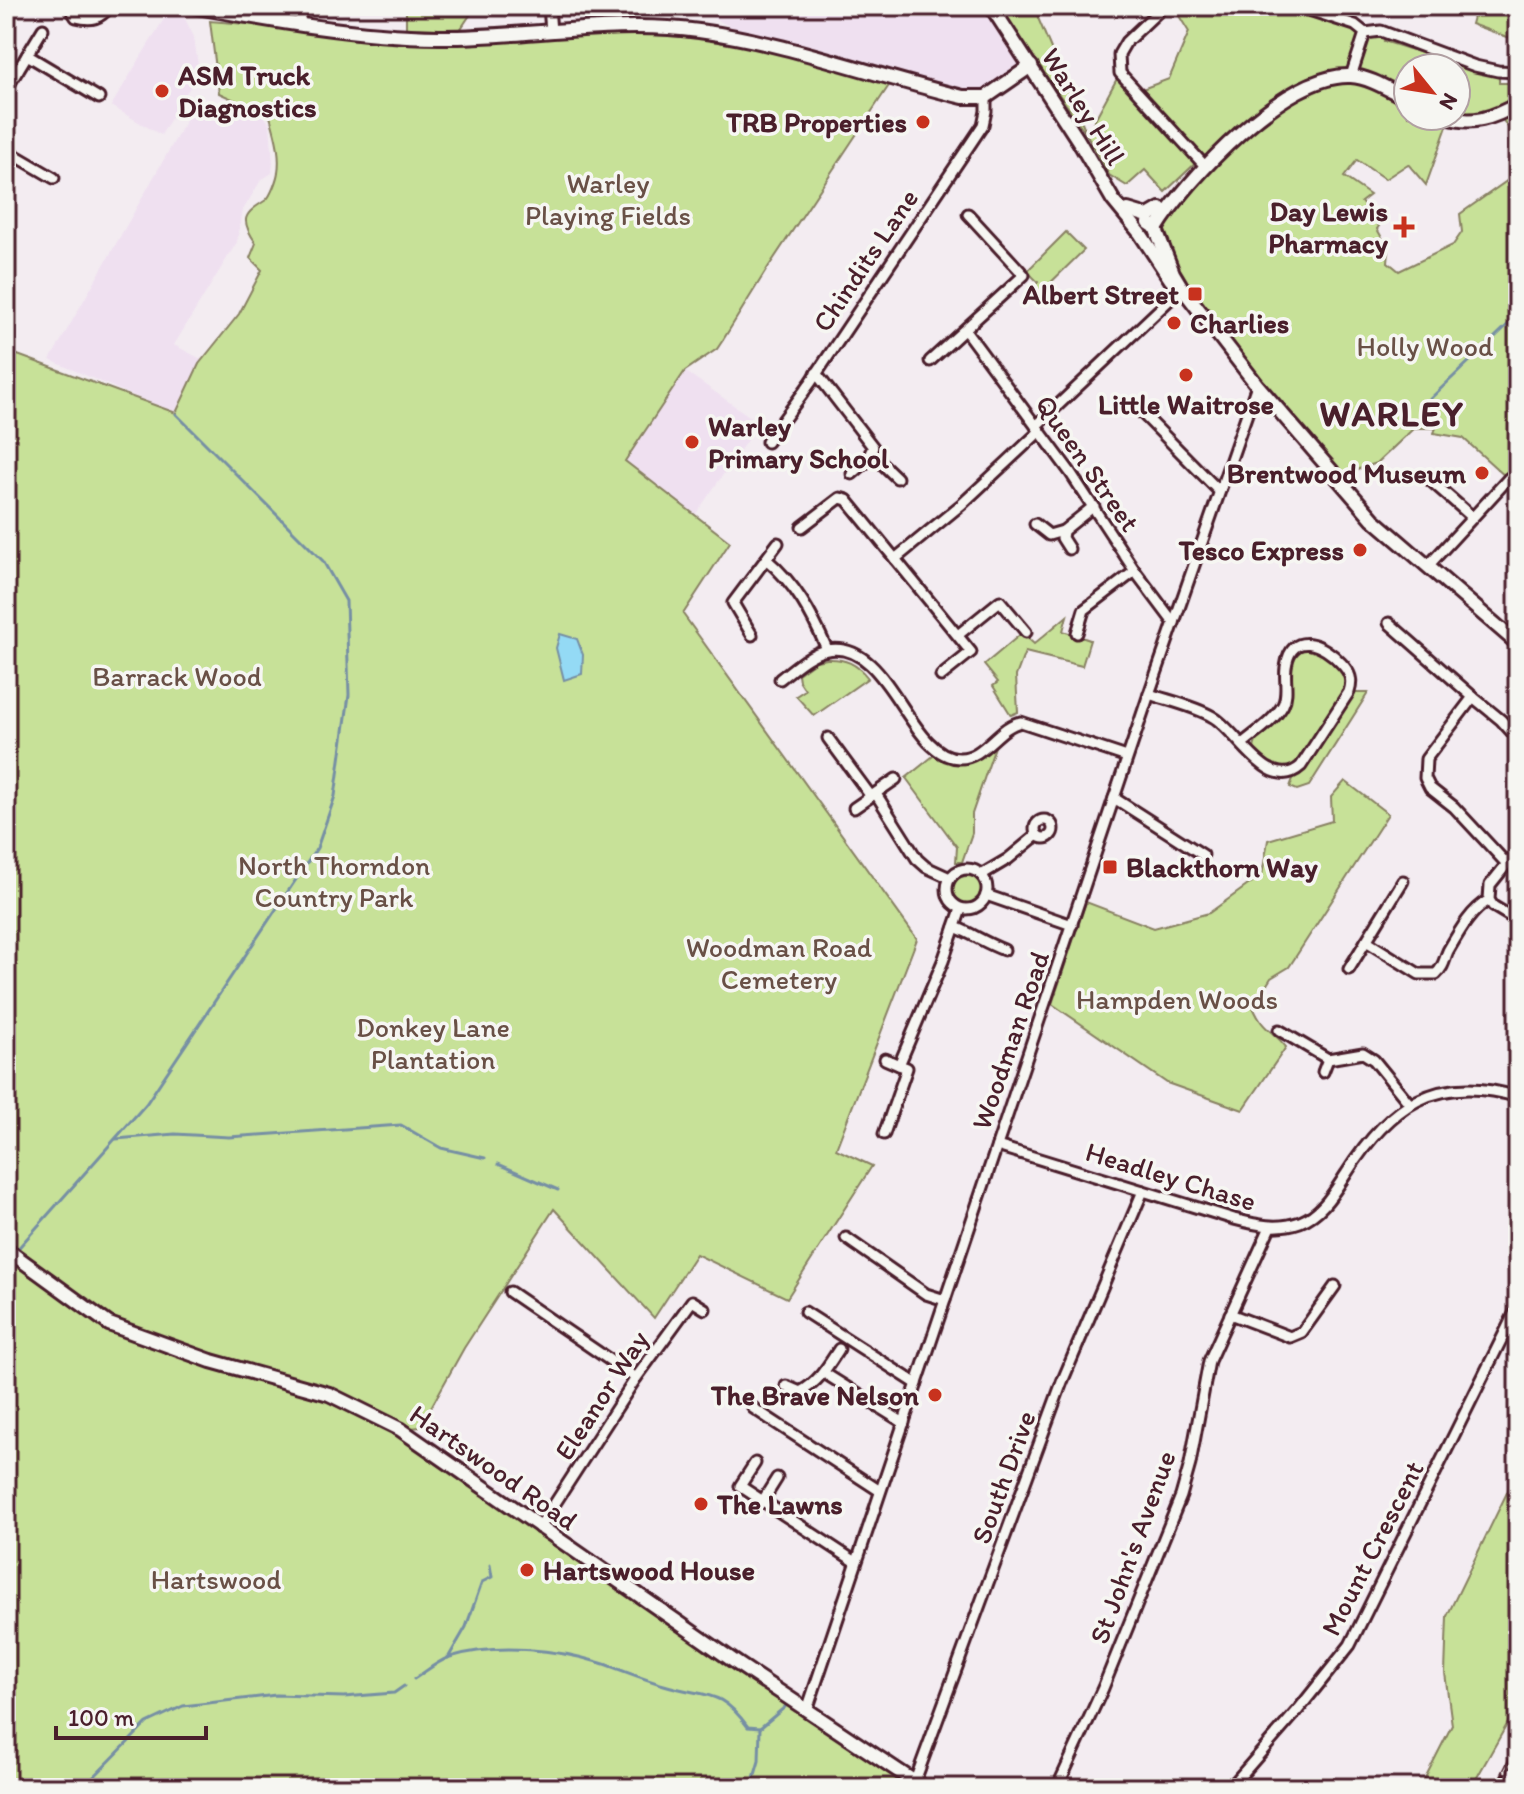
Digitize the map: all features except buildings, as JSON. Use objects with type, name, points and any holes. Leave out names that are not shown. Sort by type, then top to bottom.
[{"type":"street","points":[[69,6],[76,17],[88,20],[101,18],[110,6]]},
{"type":"street","points":[[192,6],[300,24],[438,37],[606,27],[697,30],[794,49],[963,97],[986,97],[1031,66]]},
{"type":"street","points":[[300,24],[301,6]]},
{"type":"street","points":[[549,6],[551,32]]},
{"type":"street","name":"Warley Hill","points":[[991,6],[1113,200],[1148,229]]},
{"type":"street","points":[[1164,6],[1126,42],[1119,54],[1120,73],[1205,166]]},
{"type":"street","points":[[1297,6],[1355,25],[1365,33],[1387,32],[1408,43],[1475,66],[1518,72]]},
{"type":"street","points":[[6,90],[14,67],[27,55],[43,29]]},
{"type":"street","points":[[1351,76],[1365,33]]},
{"type":"street","points":[[27,55],[99,98]]},
{"type":"street","points":[[1148,229],[1205,166],[1287,97],[1304,87],[1330,78],[1351,76],[1392,91]]},
{"type":"street","name":"Chindits Lane","points":[[767,442],[983,125],[986,97]]},
{"type":"street","points":[[1472,121],[1518,104]]},
{"type":"street","points":[[6,150],[54,178]]},
{"type":"street","name":"Warley Hill","points":[[1109,192],[1148,229],[1169,279],[1182,288],[1257,385],[1373,519],[1516,638]]},
{"type":"street","points":[[1128,210],[1148,216],[1179,193]]},
{"type":"street","points":[[1148,229],[1160,209]]},
{"type":"street","points":[[930,361],[1024,275],[968,214]]},
{"type":"street","points":[[895,559],[962,504],[1182,288]]},
{"type":"street","name":"Queen Street","points":[[965,330],[1094,506],[1135,571],[1174,623]]},
{"type":"street","points":[[816,373],[870,440],[872,454],[897,478]]},
{"type":"street","name":"Woodman Road","points":[[807,1710],[1127,757],[1257,385]]},
{"type":"street","points":[[1142,413],[1218,490]]},
{"type":"street","points":[[852,474],[872,454]]},
{"type":"street","points":[[1428,566],[1509,478]]},
{"type":"street","points":[[1430,480],[1471,516]]},
{"type":"street","points":[[802,527],[844,497],[971,652],[941,676]]},
{"type":"street","points":[[1035,524],[1049,535],[1063,531],[1094,506]]},
{"type":"street","points":[[1063,531],[1062,538],[1069,549]]},
{"type":"street","points":[[752,635],[733,603],[778,543]]},
{"type":"street","points":[[766,559],[780,571],[810,610],[827,649]]},
{"type":"street","points":[[1077,633],[1084,610],[1135,571]]},
{"type":"street","points":[[958,635],[1000,601],[1026,632]]},
{"type":"street","points":[[1389,623],[1518,739]]},
{"type":"street","points":[[1149,694],[1216,718],[1242,744],[1272,770],[1285,774],[1296,771],[1349,692],[1351,677],[1343,665],[1318,645],[1306,643],[1297,647],[1287,663],[1286,694],[1281,709],[1242,744]]},
{"type":"street","points":[[780,679],[827,649],[843,650],[877,670],[928,742],[945,755],[960,758],[972,755],[1012,724],[1021,722],[1127,757]]},
{"type":"street","points":[[1473,697],[1430,752],[1424,766],[1425,778],[1430,788],[1464,817],[1507,864]]},
{"type":"street","points":[[828,738],[893,817],[917,859],[926,867],[950,878]]},
{"type":"street","points":[[1415,784],[1425,778]]},
{"type":"street","points":[[854,808],[896,779]]},
{"type":"street","points":[[1114,798],[1203,855]]},
{"type":"street","points":[[981,875],[1008,859],[1037,835]]},
{"type":"street","points":[[1518,850],[1490,885],[1489,900],[1493,906],[1518,921]]},
{"type":"street","points":[[963,869],[981,875],[985,881],[986,895],[979,905],[968,910],[961,909],[952,903],[948,895],[950,878],[963,869]]},
{"type":"street","points":[[1349,969],[1403,881]]},
{"type":"street","points":[[986,895],[1072,925]]},
{"type":"street","points":[[1366,941],[1419,974],[1436,974],[1442,969],[1446,955],[1467,920],[1489,900]]},
{"type":"street","points":[[884,1134],[961,909]]},
{"type":"street","points":[[955,927],[975,934],[980,942],[1004,950]]},
{"type":"street","points":[[1279,1030],[1328,1059],[1363,1053],[1374,1060],[1409,1103]]},
{"type":"street","points":[[885,1059],[907,1068]]},
{"type":"street","points":[[1323,1072],[1328,1059]]},
{"type":"street","name":"Headley Chase","points":[[997,1146],[1270,1227],[1303,1221],[1319,1210],[1332,1197],[1373,1136],[1409,1103],[1460,1087],[1496,1090],[1518,1097]]},
{"type":"street","name":"South Drive","points":[[919,1785],[1062,1382],[1143,1191]]},
{"type":"street","name":"St John's Avenue","points":[[1057,1788],[1103,1688],[1181,1496],[1209,1361],[1270,1227]]},
{"type":"street","points":[[846,1238],[926,1294],[945,1300]]},
{"type":"street","name":"Hartswood Road","points":[[6,1249],[109,1324],[211,1361],[329,1394],[379,1417],[919,1785]]},
{"type":"street","points":[[1230,1314],[1295,1337],[1302,1332],[1329,1289]]},
{"type":"street","points":[[510,1292],[636,1378]]},
{"type":"street","name":"Eleanor Way","points":[[539,1528],[636,1378],[692,1301],[705,1309]]},
{"type":"street","name":"Mount Crescent","points":[[1230,1788],[1350,1645],[1518,1306]]},
{"type":"street","points":[[805,1312],[917,1384]]},
{"type":"street","points":[[786,1386],[800,1392],[824,1373],[839,1349]]},
{"type":"street","points":[[824,1373],[904,1423]]},
{"type":"street","points":[[753,1408],[880,1491]]},
{"type":"street","points":[[755,1463],[740,1486],[856,1562]]},
{"type":"street","points":[[762,1502],[777,1478]]},
{"type":"shaded area","points":[[691,6],[991,6],[1031,66],[986,97],[759,42]]},
{"type":"shaded area","points":[[170,9],[185,11],[185,19],[194,37],[199,72],[161,135],[111,106]]},
{"type":"shaded area","points":[[201,94],[210,115],[225,118],[253,109],[264,115],[270,125],[273,163],[272,173],[261,180],[243,210],[237,242],[174,345],[203,360],[176,414],[50,360]]},
{"type":"shaded area","name":"Warley Primary School","points":[[685,371],[759,423],[695,515],[625,461]]},
{"type":"green space","name":"North Thorndon Country Park","points":[[406,6],[476,6],[456,36],[697,30],[894,78],[717,349],[685,371],[625,461],[730,542],[683,614],[917,939],[836,1149],[872,1166],[787,1298],[696,1254],[654,1318],[554,1209],[464,1348],[420,1427],[402,1429],[922,1788],[6,1788],[6,353],[176,413],[199,364],[239,314],[262,270],[250,258],[256,243],[247,228],[246,218],[270,195],[279,165],[270,116],[219,93],[210,21],[437,40],[406,35]]},
{"type":"green space","name":"Holly Wood","points":[[998,6],[1037,6],[1038,18],[1087,134],[1120,73],[1137,91],[1169,79],[1189,32],[1173,6],[1297,6],[1365,33],[1387,32],[1384,41],[1419,52],[1392,52],[1392,132],[1445,132],[1426,185],[1408,164],[1385,179],[1357,160],[1344,177],[1370,195],[1361,202],[1379,226],[1377,229],[1389,250],[1388,262],[1399,271],[1453,245],[1462,232],[1460,214],[1518,173],[1518,488],[1463,438],[1434,433],[1436,428],[1414,428],[1377,463],[1359,469],[1341,485],[1182,288],[1160,221],[1205,166],[1199,160],[1165,192],[1145,170],[1127,186],[1109,175],[1087,135]]},
{"type":"green space","points":[[1463,6],[1518,6],[1510,38],[1471,24],[1474,13],[1462,9]]},
{"type":"green space","points":[[1472,69],[1499,77],[1499,83],[1518,83],[1518,140],[1498,114],[1472,116]]},
{"type":"green space","points":[[1066,232],[1084,250],[1038,295],[1032,289],[1038,282],[1027,271]]},
{"type":"green space","points":[[1067,616],[1063,631],[1090,640],[1082,666],[1025,652],[1016,676],[1018,712],[1011,715],[993,686],[998,682],[984,665],[1022,633],[1034,644]]},
{"type":"green space","points":[[1310,647],[1323,653],[1340,669],[1345,689],[1299,763],[1279,768],[1261,759],[1255,751],[1255,743],[1285,709],[1290,699],[1292,661],[1301,650]]},
{"type":"green space","points":[[827,659],[850,663],[868,678],[814,716],[796,696],[805,690],[798,674],[816,661]]},
{"type":"green space","points":[[1353,693],[1368,693],[1309,786],[1297,790],[1290,787],[1294,776],[1306,767]]},
{"type":"green space","points":[[999,735],[972,814],[972,833],[962,862],[956,862],[957,847],[906,778],[938,752],[960,758]]},
{"type":"green space","name":"Hampden Woods","points":[[1345,781],[1388,814],[1289,967],[1271,978],[1253,1007],[1265,1026],[1286,1047],[1243,1110],[1167,1083],[1052,1004],[1086,902],[1154,928],[1209,913],[1262,875],[1268,840],[1332,821],[1331,797]]},
{"type":"green space","points":[[967,876],[978,880],[982,891],[978,902],[967,906],[956,902],[952,891],[956,880]]},
{"type":"green space","points":[[1518,1470],[1518,1705],[1471,1788],[1420,1788],[1452,1725],[1445,1673],[1447,1616]]},
{"type":"water","points":[[560,634],[577,639],[583,655],[582,674],[564,680],[556,648]]},
{"type":"waterway","points":[[1430,399],[1518,315]]},
{"type":"waterway","points":[[14,1253],[146,1104],[317,848],[335,796],[349,695],[346,601],[323,561],[176,414]]},
{"type":"waterway","points":[[116,1139],[175,1134],[229,1137],[401,1125],[441,1148],[485,1158]]},
{"type":"waterway","points":[[498,1164],[558,1190]]},
{"type":"waterway","points":[[448,1658],[466,1627],[482,1582],[492,1577],[490,1565]]},
{"type":"waterway","points":[[414,1679],[450,1657],[468,1653],[506,1649],[546,1651],[584,1658],[664,1685],[711,1696],[729,1705],[748,1727],[760,1728],[785,1707]]},
{"type":"waterway","points":[[83,1788],[147,1723],[183,1706],[276,1695],[344,1697],[394,1693],[404,1686]]},
{"type":"waterway","points":[[751,1788],[759,1761],[760,1728]]},
{"type":"railway","points":[[1497,1788],[1518,1746]]},
{"type":"railway","points":[[1513,1788],[1518,1778]]},
{"type":"place","name":"ASM Truck Diagnostics","points":[[162,91]]},
{"type":"place","name":"TRB Properties","points":[[923,122]]},
{"type":"place","name":"Day Lewis Pharmacy","points":[[1404,227]]},
{"type":"place","name":"Albert Street","points":[[1195,294]]},
{"type":"place","name":"Charlies","points":[[1174,323]]},
{"type":"place","name":"Little Waitrose","points":[[1186,375]]},
{"type":"place","name":"Warley Primary School","points":[[692,442]]},
{"type":"place","name":"Brentwood Museum","points":[[1482,473]]},
{"type":"place","name":"Tesco Express","points":[[1360,550]]},
{"type":"place","name":"Blackthorn Way","points":[[1110,867]]},
{"type":"place","name":"The Brave Nelson","points":[[935,1395]]},
{"type":"place","name":"The Lawns","points":[[701,1504]]},
{"type":"place","name":"Hartswood House","points":[[527,1570]]},
{"type":"district","name":"WARLEY","points":[[1392,413]]},
{"type":"park label","name":"Warley Playing Fields","points":[[608,199]]},
{"type":"park label","name":"Barrack Wood","points":[[177,676]]},
{"type":"park label","name":"Woodman Road Cemetery","points":[[779,963]]},
{"type":"park label","name":"Donkey Lane Plantation","points":[[433,1043]]},
{"type":"park label","name":"Hartswood","points":[[216,1579]]}]
